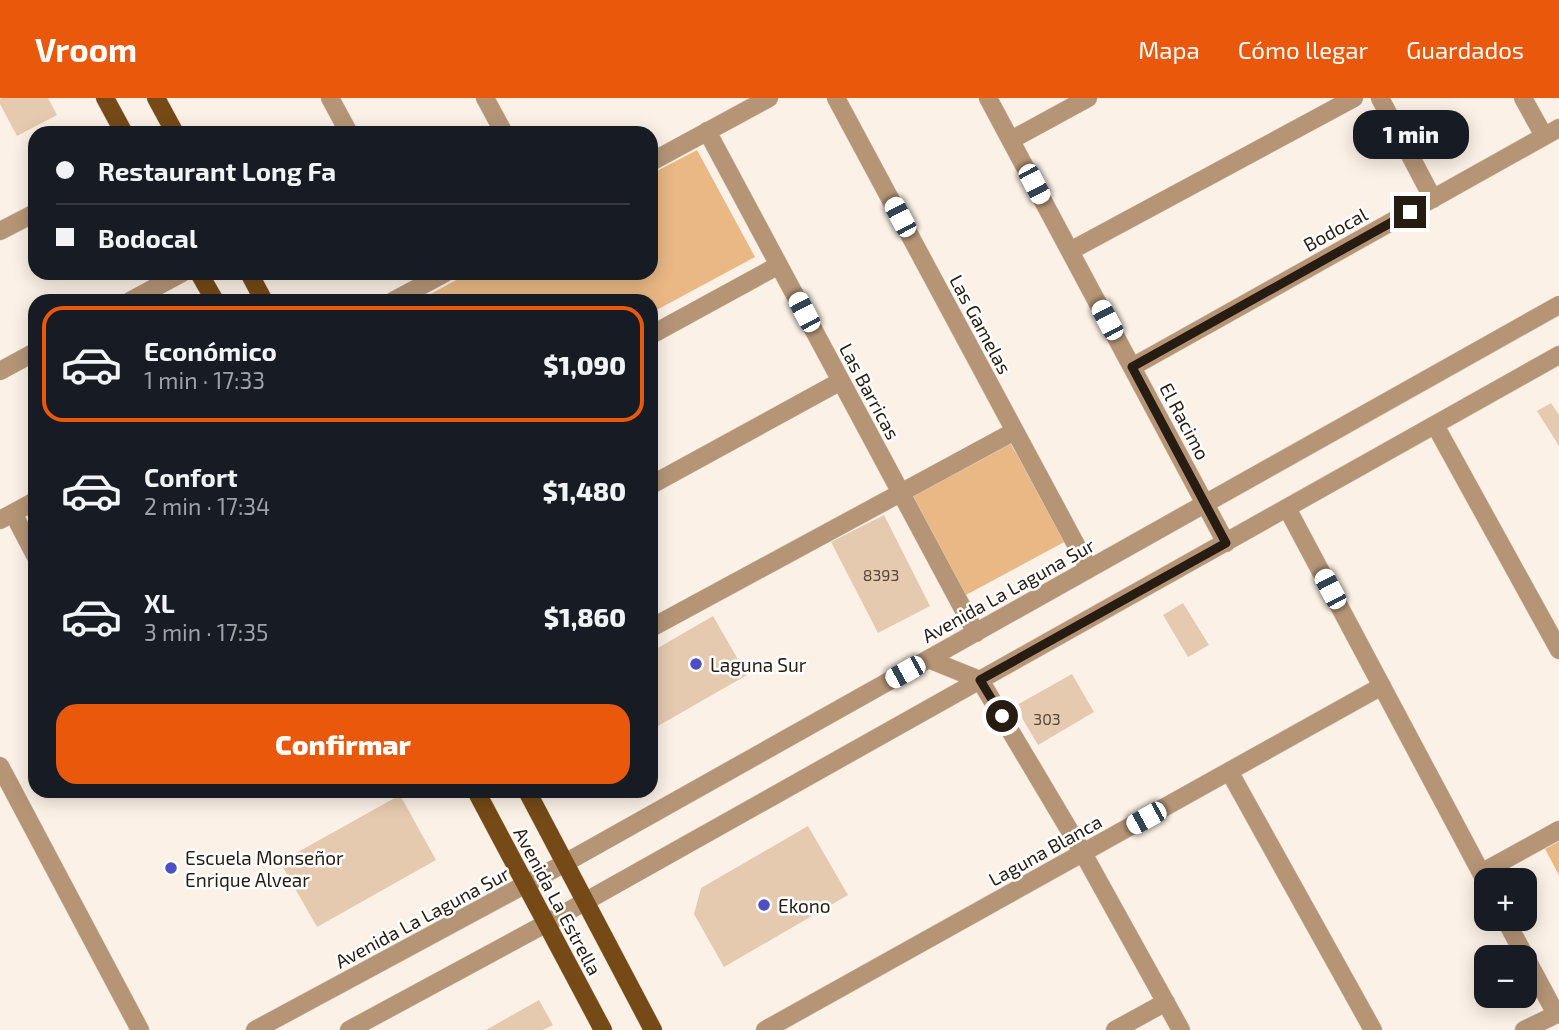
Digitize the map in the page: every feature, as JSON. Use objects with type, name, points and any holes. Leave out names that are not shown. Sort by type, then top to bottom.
[{"type":"main road","points":[[105,98],[120,126]]},
{"type":"main road","points":[[156,98],[170,126]]},
{"type":"main road","name":"Avenida La Estrella","points":[[480,798],[603,1030]]},
{"type":"main road","name":"Avenida La Estrella","points":[[531,798],[653,1030]]},
{"type":"street","points":[[330,98],[345,126]]},
{"type":"street","points":[[485,98],[500,126]]},
{"type":"street","points":[[658,158],[769,98]]},
{"type":"street","name":"Las Gamelas","points":[[836,98],[1089,569]]},
{"type":"street","name":"El Racimo","points":[[988,98],[1226,543]]},
{"type":"street","points":[[1011,140],[1088,98]]},
{"type":"street","points":[[1070,251],[1354,98]]},
{"type":"street","points":[[1380,98],[1433,199]]},
{"type":"street","points":[[1523,98],[1552,132]]},
{"type":"street","name":"Las Barricas","points":[[707,131],[976,633]]},
{"type":"street","name":"Bodocal","points":[[1132,367],[1552,132]]},
{"type":"street","points":[[0,230],[28,216]]},
{"type":"street","points":[[658,331],[779,265]]},
{"type":"street","points":[[143,294],[169,280]]},
{"type":"street","points":[[404,294],[426,280]]},
{"type":"street","name":"Avenida La Laguna Sur","points":[[255,1030],[526,885],[1559,305]]},
{"type":"street","points":[[355,1029],[1559,355]]},
{"type":"street","points":[[0,371],[28,356]]},
{"type":"street","points":[[658,481],[841,381]]},
{"type":"street","points":[[1435,425],[1559,650]]},
{"type":"street","points":[[658,624],[1015,431]]},
{"type":"street","points":[[28,505],[6,516],[28,546]]},
{"type":"street","points":[[1287,508],[1478,868]]},
{"type":"street","points":[[928,659],[980,680],[1083,853],[1181,1030]]},
{"type":"street","name":"Laguna Blanca","points":[[765,1030],[1382,686]]},
{"type":"street","points":[[0,766],[140,1030]]},
{"type":"street","points":[[1229,771],[1373,1030]]},
{"type":"street","points":[[1499,868],[1559,830]]},
{"type":"street","points":[[1512,931],[1558,1013],[1524,1030]]},
{"type":"street","points":[[1115,1030],[1166,1002]]},
{"type":"shaded area","points":[[697,150],[755,257],[658,309],[658,294],[431,294],[456,280],[658,280],[658,170]]},
{"type":"shaded area","points":[[1010,443],[1068,540],[964,596],[909,497]]},
{"type":"shaded area","points":[[1559,841],[1559,875],[1545,849]]},
{"type":"building","points":[[48,98],[57,115],[36,126],[28,126],[28,130],[17,136],[0,99]]},
{"type":"building","points":[[1551,403],[1559,415],[1559,446],[1537,411]]},
{"type":"building","points":[[884,515],[930,606],[878,633],[831,542]]},
{"type":"building","points":[[1183,603],[1209,645],[1188,657],[1163,615]]},
{"type":"building","name":"Laguna Sur","points":[[713,616],[747,675],[658,726],[658,648]]},
{"type":"building","points":[[1072,674],[1094,712],[1038,745],[1015,706]]},
{"type":"building","points":[[395,798],[402,798],[436,860],[317,927],[280,862]]},
{"type":"building","name":"Ekono","points":[[808,826],[848,895],[724,967],[694,914],[701,888]]},
{"type":"building","points":[[539,1000],[553,1025],[543,1030],[486,1030]]},
{"type":"place","name":"Laguna Sur","points":[[696,664]]},
{"type":"place","name":"Escuela Monseñor Enrique Alvear","points":[[171,868]]},
{"type":"place","name":"Ekono","points":[[764,905]]},
{"type":"route","points":[[1002,716],[980,680],[1226,543],[1132,367],[1410,212]]}]
